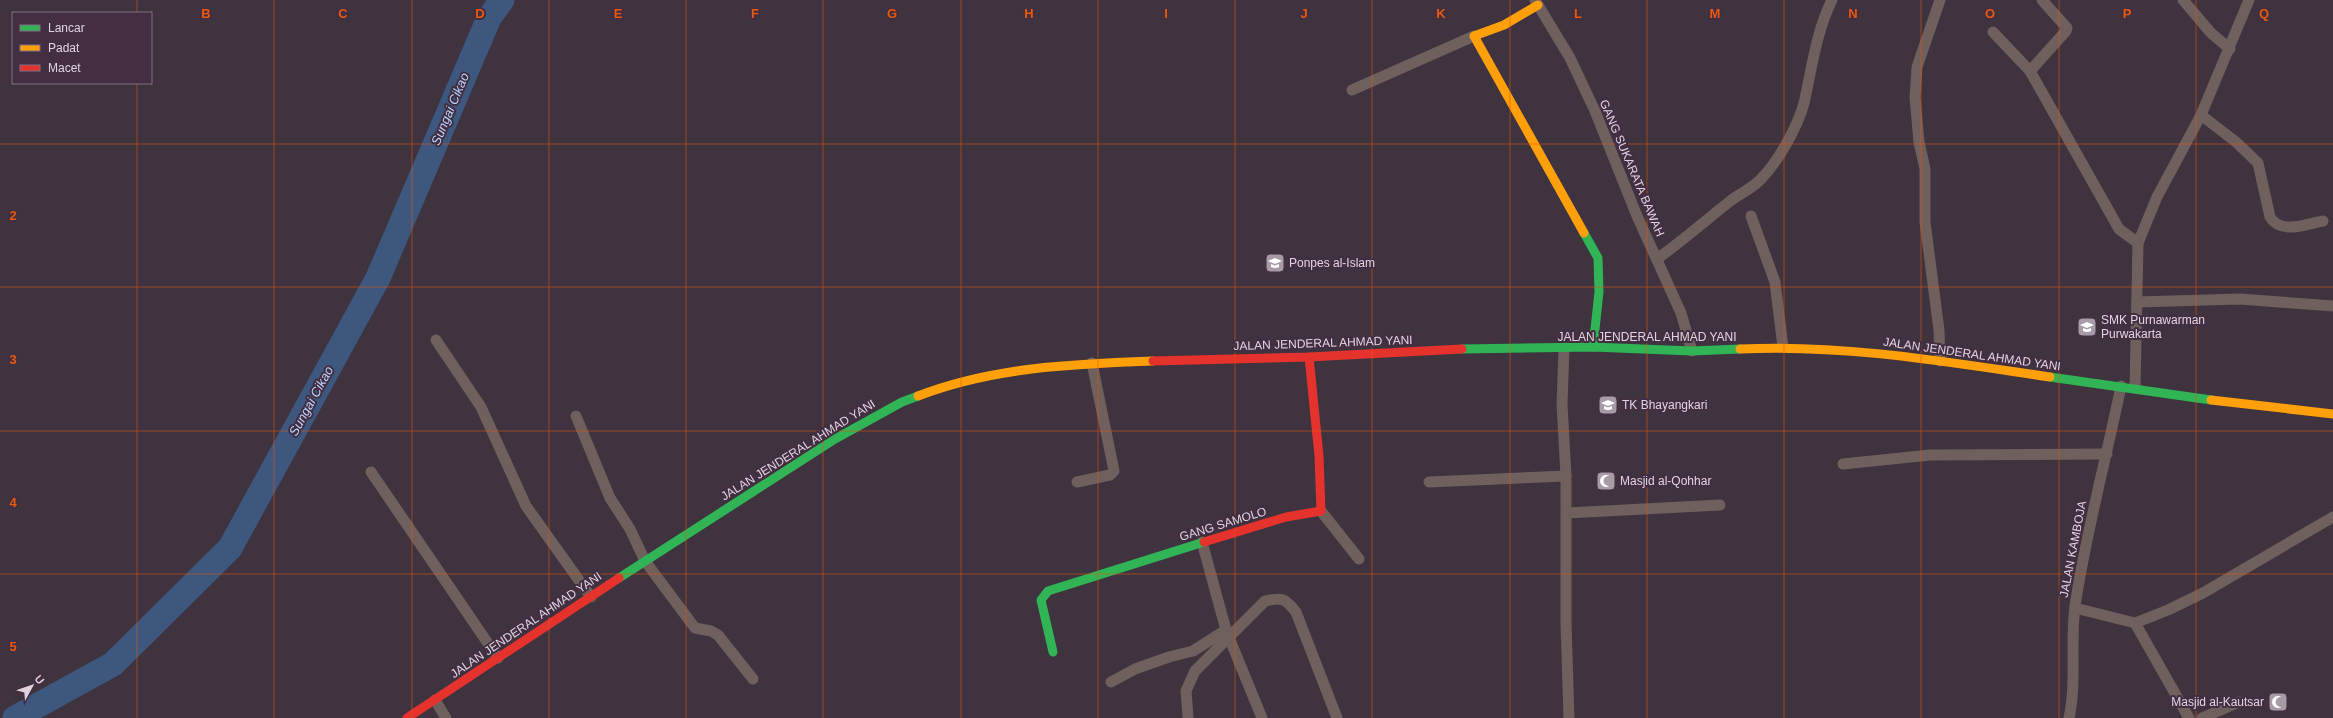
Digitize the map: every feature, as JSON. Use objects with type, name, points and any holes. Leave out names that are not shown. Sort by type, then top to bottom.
[{"type":"main road","points":[[1537,2],[1504,25],[1474,36],[1598,258],[1599,292],[1593,348]]},
{"type":"main road","name":"JALAN JENDERAL AHMAD YANI","points":[[407,718],[645,561],[836,439],[902,402],[936,389],[978,377],[1045,367],[1092,363],[1309,357],[1407,353],[1451,349],[1593,348],[1692,351],[1783,348],[1865,352],[1940,361],[2333,414]]},
{"type":"main road","points":[[1309,357],[1319,456],[1321,511]]},
{"type":"main road","name":"GANG SAMOLO","points":[[1053,652],[1040,600],[1043,594],[1202,542],[1286,517],[1321,511]]},
{"type":"street","points":[[1657,259],[1694,232],[1728,202],[1761,180],[1775,160],[1792,134],[1804,103],[1810,65],[1832,0]]},
{"type":"street","points":[[1940,0],[1917,67],[1915,97],[1919,142],[1926,169],[1925,222],[1939,330],[1940,361]]},
{"type":"street","points":[[2030,71],[2067,28],[2042,0]]},
{"type":"street","points":[[2183,0],[2211,33],[2230,49]]},
{"type":"street","points":[[2135,388],[2138,243],[2157,197],[2201,115],[2230,49],[2248,0]]},
{"type":"street","name":"GANG SUKARATA BAWAH","points":[[1537,2],[1576,71],[1681,313],[1692,351]]},
{"type":"street","points":[[1993,32],[2030,71],[2119,228],[2138,243]]},
{"type":"street","points":[[1352,90],[1474,36]]},
{"type":"street","points":[[2201,115],[2236,142],[2258,163],[2270,217],[2273,223],[2285,228],[2323,221]]},
{"type":"street","points":[[1751,216],[1775,282],[1783,348]]},
{"type":"street","points":[[2137,302],[2240,299],[2333,306]]},
{"type":"street","points":[[436,340],[481,407],[526,506],[591,597]]},
{"type":"street","points":[[1564,349],[1562,404],[1567,514],[1566,624],[1569,718]]},
{"type":"street","points":[[1077,482],[1110,475],[1114,471],[1092,363]]},
{"type":"street","name":"JALAN KAMBOJA","points":[[2069,718],[2074,698],[2075,608],[2088,531],[2107,454],[2121,386]]},
{"type":"street","points":[[576,416],[607,491],[630,529],[645,561],[690,624],[695,628],[711,631],[718,635],[753,679]]},
{"type":"street","points":[[1843,464],[1930,455],[2107,454]]},
{"type":"street","points":[[371,472],[498,658]]},
{"type":"street","points":[[1428,482],[1566,476]]},
{"type":"street","points":[[1567,514],[1720,505]]},
{"type":"street","points":[[1321,511],[1359,558]]},
{"type":"street","points":[[2075,608],[2135,623],[2168,610],[2203,593],[2333,517]]},
{"type":"street","points":[[1202,542],[1227,633],[1262,718]]},
{"type":"street","points":[[1188,717],[1186,691],[1195,671],[1227,633],[1265,601],[1278,598],[1288,601],[1296,612],[1337,718]]},
{"type":"street","points":[[2135,623],[2189,718]]},
{"type":"street","points":[[1111,682],[1142,667],[1193,651],[1227,633]]},
{"type":"street","points":[[435,700],[446,718]]},
{"type":"street","points":[[2202,718],[2239,702]]},
{"type":"waterway","name":"Sungai Cikao","points":[[15,718],[113,664],[230,548],[378,278],[489,18],[502,0]]},
{"type":"traffic: fast","points":[[1584,233],[1598,258],[1599,292],[1593,347]]},
{"type":"traffic: fast","points":[[1462,349],[1593,347],[1692,351],[1740,349]]},
{"type":"traffic: fast","points":[[2050,377],[2211,400]]},
{"type":"traffic: fast","points":[[619,578],[835,439],[902,402],[918,396]]},
{"type":"traffic: fast","points":[[1053,652],[1041,600],[1048,591],[1204,542]]},
{"type":"traffic: slow","points":[[1538,5],[1504,25],[1474,36],[1584,233]]},
{"type":"traffic: slow","points":[[1740,349],[1779,348],[1857,352],[1934,360],[2050,377]]},
{"type":"traffic: slow","points":[[918,396],[946,386],[1004,373],[1063,366],[1153,361]]},
{"type":"traffic: slow","points":[[2211,400],[2333,414]]},
{"type":"traffic: jam","points":[[1153,361],[1309,357],[1462,349]]},
{"type":"traffic: jam","points":[[1204,542],[1286,517],[1321,511],[1319,456],[1309,357]]},
{"type":"traffic: jam","points":[[407,718],[619,578]]},
{"type":"place","name":"Ponpes al-Islam","points":[[1275,263]]},
{"type":"place","name":"SMK Purnawarman Purwakarta","points":[[2087,327]]},
{"type":"place","name":"TK Bhayangkari","points":[[1608,405]]},
{"type":"place","name":"Masjid al-Qohhar","points":[[1606,481]]},
{"type":"place","name":"Masjid al-Kautsar","points":[[2278,702]]}]
